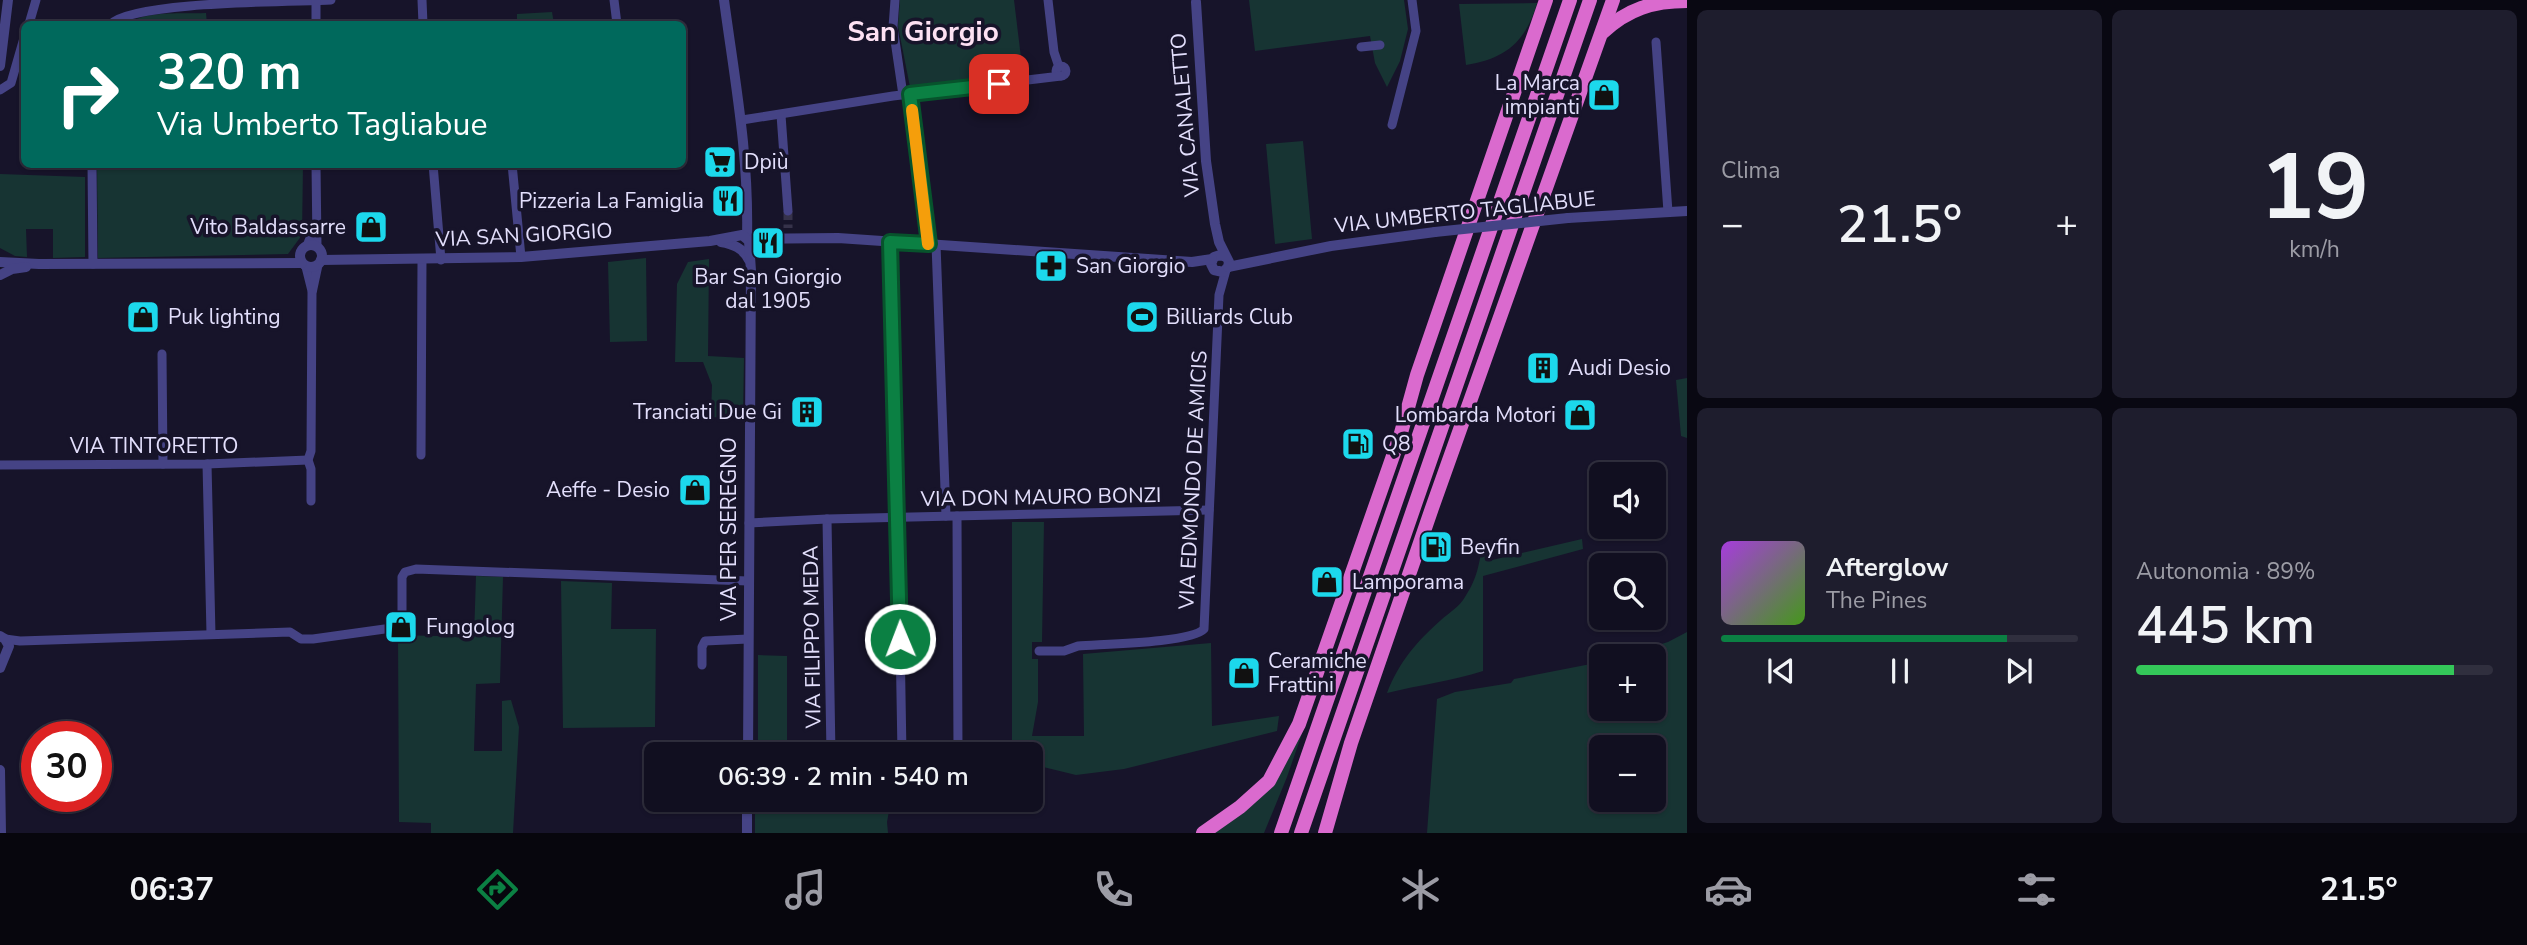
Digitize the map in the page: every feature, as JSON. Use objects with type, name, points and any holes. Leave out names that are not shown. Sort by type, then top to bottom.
[{"type":"highway","points":[[1203,833],[1240,807],[1269,781],[1299,724],[1401,433],[1417,375],[1546,0]]},
{"type":"highway","points":[[1281,833],[1570,0]]},
{"type":"highway","points":[[1301,833],[1590,0]]},
{"type":"highway","points":[[1325,833],[1351,743],[1613,0]]},
{"type":"highway","points":[[1669,0],[1674,1]]},
{"type":"highway","points":[[1602,33],[1628,12],[1644,6],[1687,1]]},
{"type":"highway","points":[[1273,833],[1290,807]]},
{"type":"street","points":[[0,66],[8,0]]},
{"type":"street","points":[[30,21],[36,0]]},
{"type":"street","points":[[316,0],[316,21]]},
{"type":"street","points":[[113,21],[162,8],[331,0]]},
{"type":"street","points":[[422,0],[423,21]]},
{"type":"street","points":[[614,0],[617,21]]},
{"type":"street","name":"VIA PER SEREGNO","points":[[724,0],[742,120],[748,191],[748,221],[743,241],[750,262],[748,742]]},
{"type":"street","points":[[895,0],[893,26],[932,244],[946,516]]},
{"type":"street","points":[[742,120],[1060,71],[1054,52],[1048,0]]},
{"type":"street","points":[[1392,125],[1416,31],[1412,0]]},
{"type":"street","name":"VIA CANALETTO","points":[[1196,1],[1206,161],[1220,264]]},
{"type":"street","points":[[1656,42],[1668,212]]},
{"type":"street","points":[[1361,47],[1380,45]]},
{"type":"street","points":[[0,89],[11,83],[21,48]]},
{"type":"street","points":[[781,115],[788,211]]},
{"type":"street","points":[[92,168],[93,264]]},
{"type":"street","points":[[311,501],[311,469],[307,460],[311,451],[311,257],[316,223],[316,168]]},
{"type":"street","points":[[433,168],[441,260]]},
{"type":"street","points":[[512,168],[521,257]]},
{"type":"street","name":"VIA UMBERTO TAGLIABUE","points":[[743,241],[788,233],[1220,264],[1249,262],[1362,241],[1435,232],[1568,218],[1687,211]]},
{"type":"street","name":"VIA SAN GIORGIO","points":[[0,261],[93,264],[283,261],[311,257],[340,261],[441,260],[743,241]]},
{"type":"street","points":[[890,242],[902,742]]},
{"type":"street","points":[[422,260],[422,455]]},
{"type":"street","name":"VIA SAN GIORGIO","points":[[0,275],[12,269],[39,264]]},
{"type":"street","name":"VIA EDMONDO DE AMICIS","points":[[1039,651],[1064,651],[1078,646],[1177,638],[1199,634],[1204,629],[1220,264]]},
{"type":"street","points":[[162,354],[163,464]]},
{"type":"street","name":"VIA TINTORETTO","points":[[0,465],[207,464],[307,460]]},
{"type":"street","points":[[207,464],[211,635]]},
{"type":"street","name":"VIA DON MAURO BONZI","points":[[749,523],[1209,510]]},
{"type":"street","points":[[957,516],[958,742]]},
{"type":"street","name":"VIA FILIPPO MEDA","points":[[827,519],[831,742]]},
{"type":"street","points":[[2,647],[20,642],[290,632],[301,639],[313,639],[391,629],[399,627],[402,622],[401,576],[410,570],[748,582]]},
{"type":"street","points":[[702,665],[702,647],[705,640],[748,639]]},
{"type":"street","points":[[0,770],[1,833]]},
{"type":"street","points":[[747,812],[747,833]]},
{"type":"green space","points":[[900,0],[1014,0],[1023,74],[910,87],[898,26]]},
{"type":"green space","points":[[1249,0],[1404,0],[1408,29],[1400,61],[1387,87],[1375,63],[1370,36],[1255,51]]},
{"type":"green space","points":[[1537,3],[1527,28],[1512,46],[1492,58],[1466,65],[1459,4]]},
{"type":"green space","points":[[552,12],[554,21],[517,21],[517,14]]},
{"type":"green space","points":[[206,13],[207,21],[133,21],[154,15]]},
{"type":"green space","points":[[1303,141],[1312,239],[1275,244],[1266,144]]},
{"type":"green space","points":[[97,168],[303,168],[302,235],[288,254],[98,258]]},
{"type":"green space","points":[[0,174],[85,177],[85,257],[53,258],[53,229],[26,229],[27,257],[15,256],[0,248]]},
{"type":"green space","points":[[646,258],[647,341],[610,342],[608,262]]},
{"type":"green space","points":[[709,259],[708,356],[744,358],[743,419],[711,417],[712,385],[703,362],[675,362],[677,284],[688,262]]},
{"type":"green space","points":[[1687,378],[1687,438],[1681,436],[1676,380]]},
{"type":"green space","points":[[1012,522],[1044,522],[1042,642],[1032,642],[1032,659],[1038,659],[1038,702],[1032,736],[1084,736],[1083,654],[1211,643],[1212,726],[1279,716],[1277,731],[1124,769],[1076,775],[1043,767],[1043,742],[1012,742]]},
{"type":"green space","points":[[1582,539],[1583,549],[1483,576],[1483,671],[1387,693],[1397,671],[1410,653],[1465,597],[1475,577],[1483,541],[1488,561]]},
{"type":"green space","points":[[476,576],[503,577],[500,683],[476,684],[474,751],[502,751],[502,701],[511,700],[519,727],[513,833],[431,833],[431,823],[399,822],[398,635],[474,637]]},
{"type":"green space","points":[[561,581],[612,583],[611,629],[656,629],[655,727],[563,728]]},
{"type":"green space","points":[[1687,632],[1687,833],[1427,833],[1437,699],[1455,692],[1511,683],[1514,679],[1589,664],[1589,721],[1666,721],[1666,644],[1662,644]]},
{"type":"green space","points":[[758,655],[787,656],[787,742],[758,740]]},
{"type":"green space","points":[[1305,725],[1264,833],[1211,833],[1246,809]]},
{"type":"green space","points":[[755,812],[889,812],[888,833],[755,833]]},
{"type":"tunnel","points":[[788,211],[788,228]]},
{"type":"slow traffic","points":[[912,110],[928,244]]},
{"type":"place","name":"La Marca impianti","points":[[1604,95]]},
{"type":"place","name":"Dpiù","points":[[720,162]]},
{"type":"place","name":"Pizzeria La Famiglia","points":[[728,201]]},
{"type":"place","name":"Vito Baldassarre","points":[[371,227]]},
{"type":"place","name":"Bar San Giorgio dal 1905","points":[[768,243]]},
{"type":"place","name":"San Giorgio","points":[[1051,266]]},
{"type":"place","name":"Puk lighting","points":[[143,317]]},
{"type":"place","name":"Billiards Club","points":[[1142,317]]},
{"type":"place","name":"Audi Desio","points":[[1543,368]]},
{"type":"place","name":"Tranciati Due Gi","points":[[807,412]]},
{"type":"place","name":"Lombarda Motori","points":[[1580,415]]},
{"type":"place","name":"Q8","points":[[1358,444]]},
{"type":"place","name":"Aeffe - Desio","points":[[695,490]]},
{"type":"place","name":"Beyfin","points":[[1436,547]]},
{"type":"place","name":"Lamporama","points":[[1327,582]]},
{"type":"place","name":"Fungolog","points":[[401,627]]},
{"type":"place","name":"Ceramiche Frattini","points":[[1244,673]]},
{"type":"district","name":"San Giorgio","points":[[923,32]]},
{"type":"route","points":[[900,639],[890,242],[929,244],[910,94],[999,84]]}]
